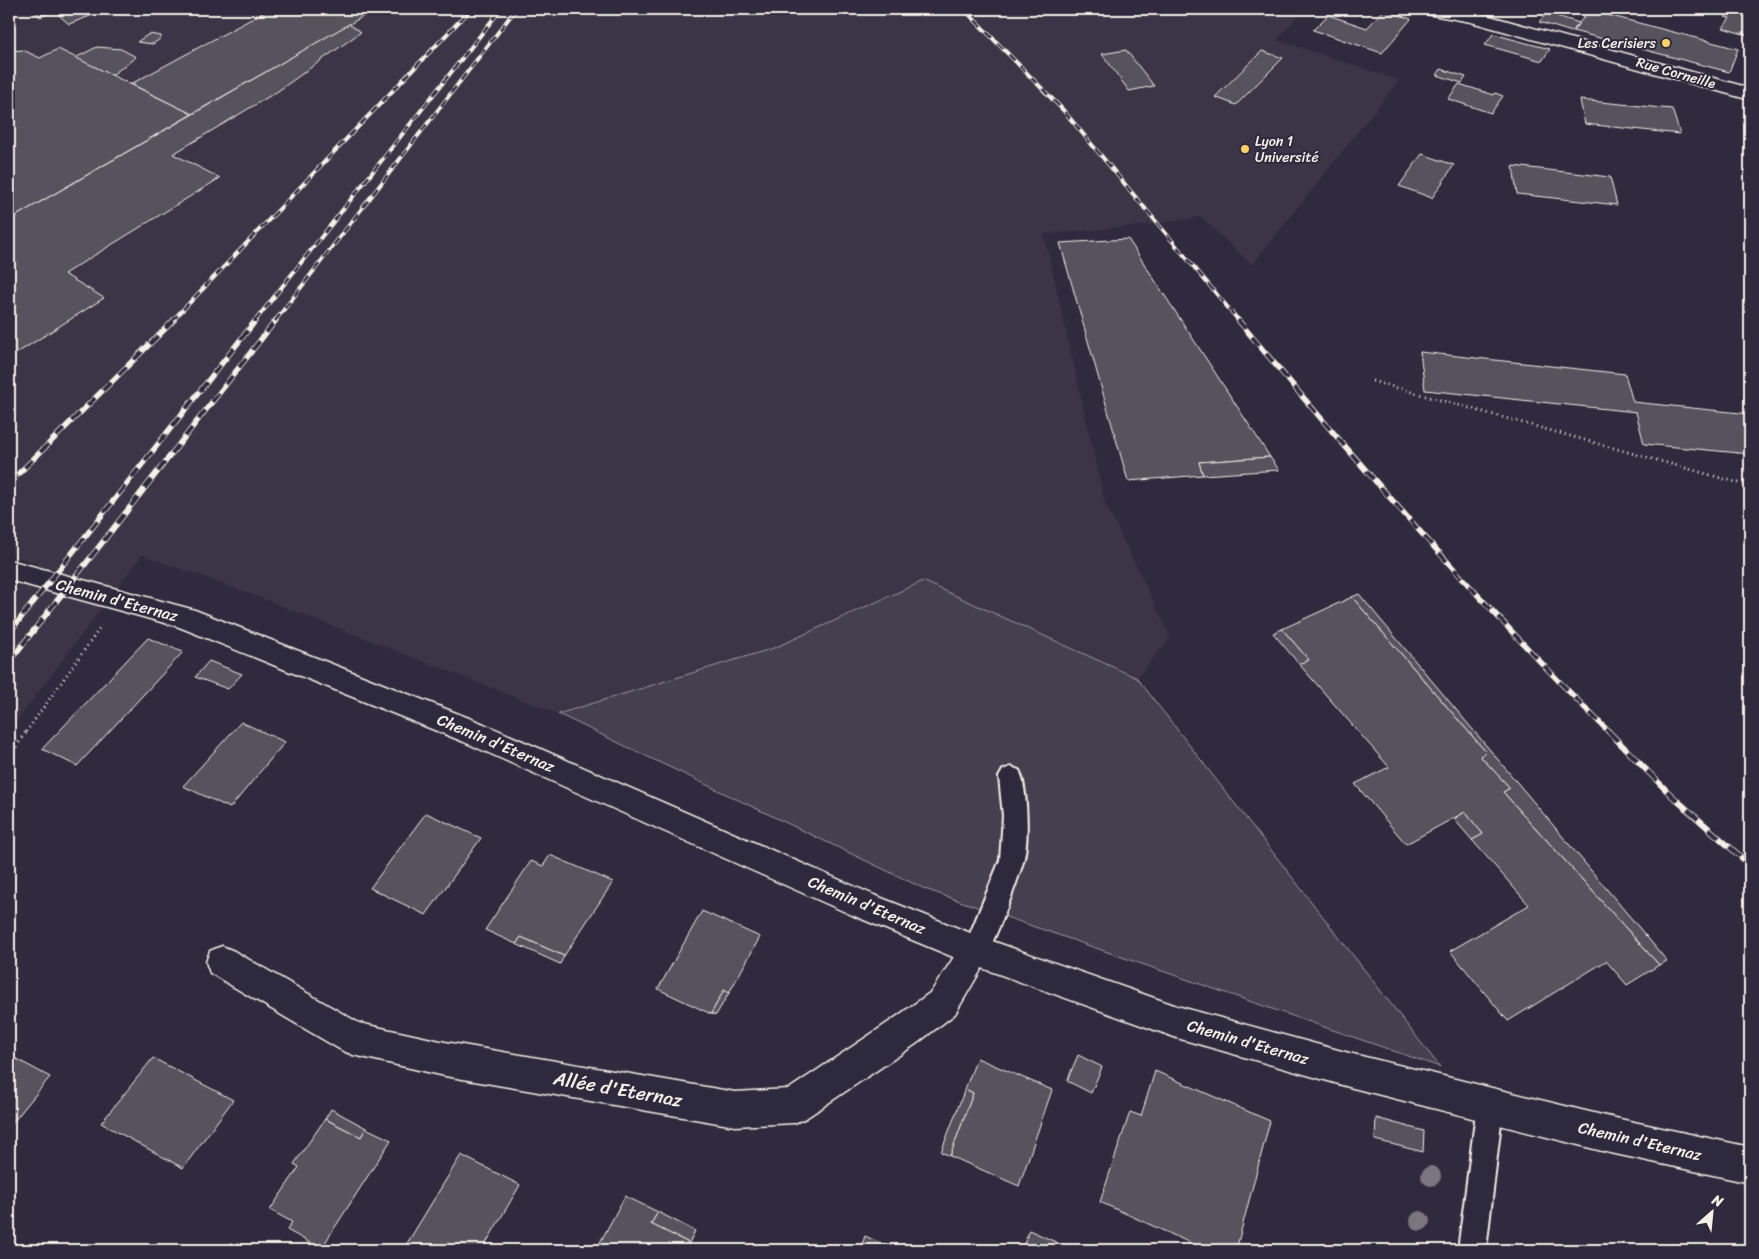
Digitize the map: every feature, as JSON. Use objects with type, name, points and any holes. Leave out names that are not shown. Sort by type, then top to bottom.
[{"type":"street","name":"Rue Corneille","points":[[1427,9],[1457,11],[1750,94]]},
{"type":"street","name":"Chemin d'Eternaz","points":[[9,570],[185,618],[474,733],[863,905],[976,951],[1177,1022],[1350,1070],[1490,1106],[1606,1134],[1750,1165]]},
{"type":"street","name":"Allée d'Eternaz","points":[[222,962],[353,1038],[445,1059],[735,1109],[794,1106],[904,1032],[943,1003],[976,951]]},
{"type":"lane","points":[[976,951],[1012,860],[1016,816],[1011,777]]},
{"type":"lane","points":[[1472,1250],[1490,1106]]},
{"type":"path","points":[[1372,381],[1750,486]]},
{"type":"path","points":[[9,756],[120,599]]},
{"type":"shaded area","points":[[9,9],[1304,9],[1277,40],[1399,80],[1252,265],[1201,217],[1138,226],[1044,234],[1105,503],[1171,637],[1137,678],[923,581],[774,648],[558,714],[243,591],[142,555],[9,731],[9,597],[38,563],[9,555]]},
{"type":"shaded area","points":[[923,581],[1137,678],[1440,1067],[925,889],[558,714],[774,648]]},
{"type":"building","points":[[33,9],[52,9],[55,11],[40,17]]},
{"type":"building","points":[[52,9],[93,9],[98,13],[69,24]]},
{"type":"building","points":[[270,9],[376,9],[192,114],[131,84]]},
{"type":"building","points":[[1384,10],[1411,19],[1382,53],[1313,30],[1328,15],[1367,28]]},
{"type":"building","name":"Les Cerisiers","points":[[1589,10],[1738,49],[1729,72],[1573,31]]},
{"type":"building","points":[[1729,11],[1750,16],[1750,36],[1723,28],[1730,18],[1725,17]]},
{"type":"building","points":[[1547,13],[1579,23],[1572,32],[1539,22]]},
{"type":"building","points":[[349,24],[361,32],[278,91],[173,154],[220,178],[64,274],[104,298],[9,358],[9,220]]},
{"type":"building","points":[[149,34],[161,36],[161,38],[153,44],[137,42]]},
{"type":"building","points":[[1493,34],[1550,49],[1542,61],[1485,45]]},
{"type":"building","points":[[97,47],[121,49],[136,57],[112,75],[75,58]]},
{"type":"building","points":[[58,49],[192,114],[9,220],[9,51],[23,50],[40,58]]},
{"type":"building","points":[[1126,50],[1154,86],[1129,91],[1102,54]]},
{"type":"building","points":[[1262,51],[1283,58],[1236,105],[1215,97]]},
{"type":"building","points":[[1441,69],[1466,77],[1462,83],[1437,75]]},
{"type":"building","points":[[1459,84],[1503,96],[1491,113],[1448,99]]},
{"type":"building","points":[[1580,100],[1672,109],[1680,134],[1585,124]]},
{"type":"building","points":[[1422,154],[1454,165],[1432,198],[1399,186]]},
{"type":"building","points":[[1513,166],[1610,177],[1617,205],[1517,194]]},
{"type":"building","points":[[1128,239],[1270,457],[1199,462],[1203,475],[1128,481],[1060,243]]},
{"type":"building","points":[[1420,352],[1625,374],[1633,402],[1750,414],[1750,454],[1644,444],[1636,412],[1425,390]]},
{"type":"building","points":[[1270,457],[1279,470],[1203,475],[1199,462]]},
{"type":"building","points":[[1359,594],[1667,961],[1659,965],[1503,792],[1510,788],[1480,756],[1486,752],[1352,597]]},
{"type":"building","points":[[1352,597],[1486,752],[1480,756],[1510,788],[1503,792],[1659,965],[1627,985],[1606,961],[1508,1021],[1450,951],[1529,905],[1472,840],[1483,834],[1465,812],[1406,844],[1355,784],[1389,767],[1299,664],[1309,660],[1282,629]]},
{"type":"building","points":[[1282,629],[1309,660],[1299,664],[1273,633]]},
{"type":"building","points":[[148,638],[183,652],[77,766],[42,749]]},
{"type":"building","points":[[209,661],[242,674],[228,689],[195,677]]},
{"type":"building","points":[[241,722],[285,742],[230,808],[183,786]]},
{"type":"building","points":[[1465,812],[1483,834],[1472,840],[1454,819]]},
{"type":"building","points":[[426,813],[481,838],[426,915],[370,888]]},
{"type":"building","points":[[550,855],[613,882],[564,956],[521,937],[516,944],[485,930],[531,861],[543,866]]},
{"type":"building","points":[[702,911],[760,937],[729,993],[724,990],[711,1014],[658,989]]},
{"type":"building","points":[[521,937],[564,956],[560,964],[516,944]]},
{"type":"building","points":[[724,990],[729,993],[716,1015],[711,1014]]},
{"type":"building","points":[[9,1055],[50,1077],[9,1127]]},
{"type":"building","points":[[1078,1055],[1102,1067],[1091,1093],[1067,1081]]},
{"type":"building","points":[[153,1058],[233,1100],[183,1168],[101,1123]]},
{"type":"building","points":[[977,1058],[1052,1090],[1019,1186],[950,1156],[973,1093],[965,1089]]},
{"type":"building","points":[[1155,1071],[1270,1121],[1236,1250],[1206,1250],[1100,1202],[1130,1112],[1141,1116]]},
{"type":"building","points":[[965,1089],[973,1093],[950,1156],[941,1152]]},
{"type":"building","points":[[331,1109],[366,1128],[361,1137],[325,1119]]},
{"type":"building","points":[[1376,1118],[1424,1131],[1423,1152],[1375,1140]]},
{"type":"building","points":[[325,1119],[361,1137],[366,1128],[391,1140],[321,1249],[287,1230],[292,1222],[270,1210],[299,1167],[294,1164]]},
{"type":"building","points":[[461,1155],[520,1185],[482,1250],[403,1250]]},
{"type":"building","points":[[625,1196],[658,1212],[651,1224],[689,1243],[685,1250],[596,1250]]},
{"type":"building","points":[[658,1212],[695,1231],[689,1243],[651,1224]]},
{"type":"building","points":[[1029,1230],[1058,1243],[1055,1250],[1022,1250]]},
{"type":"building","points":[[865,1236],[896,1250],[860,1250]]},
{"type":"railway","points":[[172,321],[471,9]]},
{"type":"railway","points":[[255,321],[501,9]]},
{"type":"railway","points":[[275,321],[516,9]]},
{"type":"railway","points":[[964,9],[1063,110],[1239,321]]},
{"type":"railway","points":[[9,483],[174,320]]},
{"type":"railway","points":[[9,633],[256,320]]},
{"type":"railway","points":[[9,662],[276,320]]},
{"type":"railway","points":[[1238,320],[1327,426],[1465,582],[1608,731]]},
{"type":"railway","points":[[1608,731],[1672,796],[1750,865]]},
{"type":"place","name":"Les Cerisiers","points":[[1666,43]]},
{"type":"place","name":"Lyon 1 Université","points":[[1245,149]]}]
